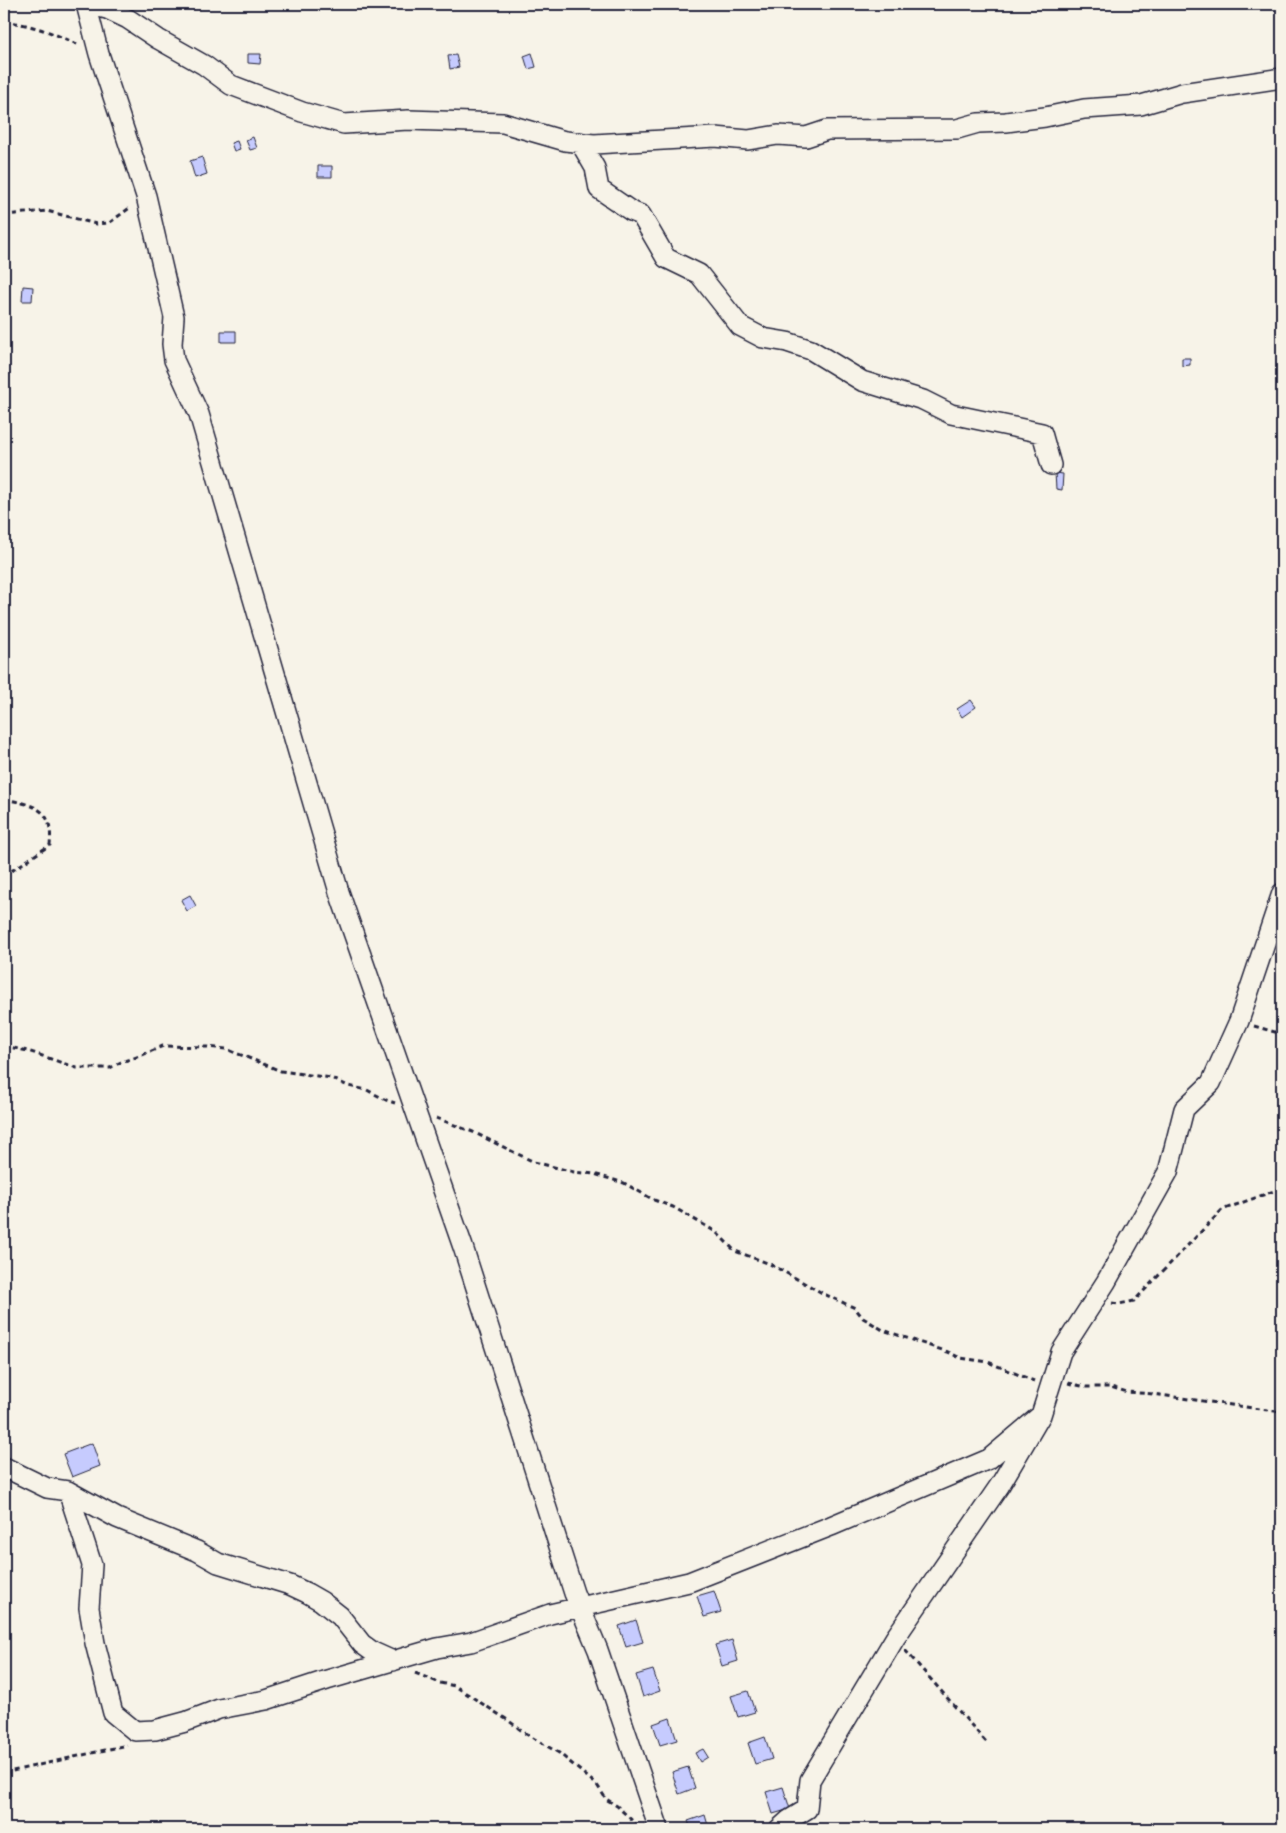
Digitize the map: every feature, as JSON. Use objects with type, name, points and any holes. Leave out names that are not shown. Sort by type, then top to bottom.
[{"type":"street","points":[[659,1829],[598,1650],[579,1607],[463,1247],[339,892],[199,414],[174,360],[172,344],[174,317],[146,196],[99,54],[87,4],[107,9],[128,20],[204,65],[231,85],[302,112],[336,122],[344,124],[408,120],[503,123],[566,141],[594,144],[715,137],[748,140],[778,135],[806,137],[828,130],[957,129],[978,123],[1006,122],[1084,109],[1142,104],[1182,94],[1282,78]]},
{"type":"street","points":[[580,142],[595,168],[599,189],[631,211],[641,215],[666,258],[699,274],[740,326],[763,338],[787,342],[811,350],[862,381],[923,400],[951,414],[1042,433],[1051,465]]},
{"type":"street","points":[[779,1829],[789,1820],[807,1809],[810,1780],[895,1638],[1000,1485],[1041,1415],[1061,1352],[1095,1300],[1168,1172],[1184,1109],[1211,1083],[1239,1021],[1282,893]]},
{"type":"street","points":[[68,1491],[92,1565],[89,1608],[95,1643],[113,1713],[135,1731],[155,1730],[219,1709],[266,1700],[437,1648],[471,1642],[515,1626],[579,1607],[689,1582],[831,1526],[989,1459],[1041,1415]]},
{"type":"street","points":[[4,1467],[47,1488],[68,1491],[117,1518],[197,1551],[218,1563],[290,1585],[307,1593],[340,1616],[362,1644],[373,1652],[393,1661]]},
{"type":"path","points":[[4,22],[20,23],[56,34],[99,54]]},
{"type":"path","points":[[4,215],[47,211],[96,224],[109,223],[146,196]]},
{"type":"path","points":[[4,799],[30,805],[48,818],[52,830],[50,845],[14,870],[4,873]]},
{"type":"path","points":[[1239,1021],[1282,1034]]},
{"type":"path","points":[[4,1046],[28,1051],[77,1068],[110,1068],[163,1046],[216,1048],[281,1071],[331,1078],[348,1086],[368,1090],[386,1100],[413,1108],[473,1132],[534,1162],[574,1172],[594,1174],[624,1183],[716,1232],[735,1251],[770,1264],[824,1294],[855,1308],[863,1318],[883,1330],[948,1352],[960,1358],[988,1362],[1037,1382],[1064,1382],[1086,1387],[1110,1387],[1126,1392],[1282,1412]]},
{"type":"path","points":[[1095,1300],[1118,1304],[1134,1302],[1222,1210],[1282,1188]]},
{"type":"path","points":[[895,1638],[988,1744]]},
{"type":"path","points":[[393,1661],[402,1668],[440,1683],[455,1686],[526,1734],[554,1749],[597,1785],[606,1799],[617,1806],[641,1829]]},
{"type":"path","points":[[4,1773],[130,1744]]},
{"type":"building","points":[[532,53],[536,67],[528,69],[524,56]]},
{"type":"building","points":[[248,54],[261,54],[260,64],[248,63]]},
{"type":"building","points":[[456,55],[459,67],[450,69],[448,56]]},
{"type":"building","points":[[253,137],[257,148],[250,150],[246,140]]},
{"type":"building","points":[[237,141],[240,149],[234,151],[231,143]]},
{"type":"building","points":[[202,157],[207,174],[195,178],[190,161]]},
{"type":"building","points":[[318,166],[332,166],[332,177],[318,177]]},
{"type":"building","points":[[23,286],[33,287],[32,301],[22,301]]},
{"type":"building","points":[[221,331],[236,331],[236,342],[221,342]]},
{"type":"building","points":[[1182,358],[1190,358],[1190,365],[1182,366]]},
{"type":"building","points":[[1055,473],[1063,474],[1062,490],[1056,489]]},
{"type":"building","points":[[971,700],[976,707],[962,717],[957,709]]},
{"type":"building","points":[[190,895],[196,906],[187,911],[181,900]]},
{"type":"building","points":[[92,1443],[100,1466],[72,1477],[63,1454]]},
{"type":"building","points":[[714,1591],[721,1612],[704,1617],[697,1596]]},
{"type":"building","points":[[636,1620],[643,1642],[626,1647],[619,1626]]},
{"type":"building","points":[[732,1640],[738,1661],[722,1666],[715,1645]]},
{"type":"building","points":[[653,1670],[660,1691],[643,1697],[636,1675]]},
{"type":"building","points":[[748,1691],[755,1712],[738,1717],[731,1696]]},
{"type":"building","points":[[670,1718],[677,1740],[660,1745],[653,1724]]},
{"type":"building","points":[[765,1737],[772,1759],[755,1764],[748,1743]]},
{"type":"building","points":[[703,1749],[708,1757],[700,1762],[695,1753]]},
{"type":"building","points":[[688,1767],[695,1788],[679,1794],[672,1772]]},
{"type":"building","points":[[783,1787],[790,1809],[773,1814],[766,1792]]},
{"type":"building","points":[[705,1815],[709,1829],[691,1829],[688,1821]]}]
